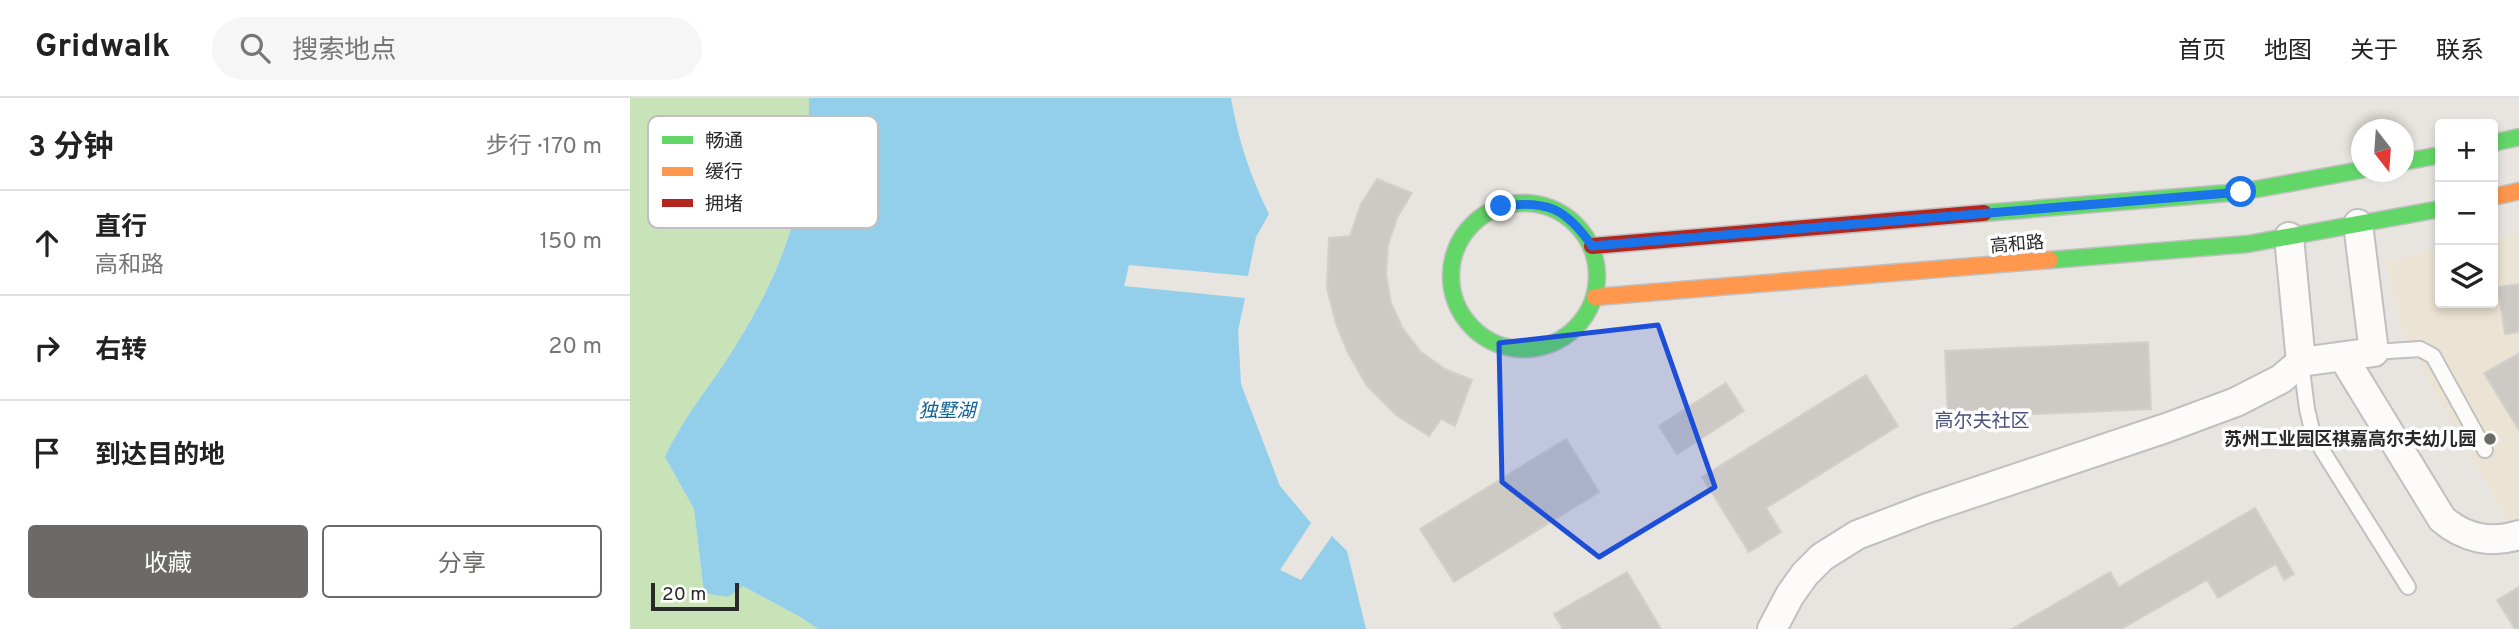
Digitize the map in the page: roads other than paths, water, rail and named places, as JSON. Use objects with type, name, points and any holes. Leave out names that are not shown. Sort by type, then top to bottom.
[{"type":"main road","points":[[2498,142],[2519,138]]},
{"type":"main road","points":[[2414,160],[2435,156]]},
{"type":"main road","name":"高和路","points":[[1592,246],[2241,192],[2351,172]]},
{"type":"main road","points":[[2498,196],[2519,191]]},
{"type":"main road","points":[[1528,202],[1555,209],[1577,224],[1592,246],[1598,272],[1595,297],[1582,321],[1561,339],[1536,348],[1508,348],[1483,337],[1464,318],[1452,293],[1451,266],[1460,241],[1477,219],[1501,206],[1528,202]]},
{"type":"main road","name":"高和路","points":[[1595,297],[2234,246],[2435,210]]},
{"type":"street","points":[[1772,629],[1805,574],[1822,557],[1857,535],[2236,402],[2281,379],[2301,362],[2374,352],[2358,224]]},
{"type":"street","points":[[2289,237],[2301,362]]},
{"type":"street","points":[[2343,357],[2442,519],[2453,529],[2474,537],[2489,539],[2519,535]]},
{"type":"lane","points":[[2374,352],[2420,349],[2433,356],[2485,450]]},
{"type":"lane","points":[[2301,362],[2312,429],[2322,450],[2408,587]]},
{"type":"water","name":"独墅湖","points":[[809,98],[1231,98],[1246,157],[1269,214],[1256,237],[1248,276],[1129,265],[1124,286],[1245,298],[1238,331],[1241,384],[1280,486],[1311,523],[1280,570],[1301,580],[1332,536],[1347,551],[1366,629],[818,629],[743,586],[728,597],[704,593],[694,509],[665,457],[680,428],[754,315],[769,286],[792,228],[878,228],[878,116],[808,116]]},
{"type":"place","name":"苏州工业园区祺嘉高尔夫幼儿园","points":[[2490,439]]},
{"type":"district","name":"高尔夫社区","points":[[1982,420]]}]
